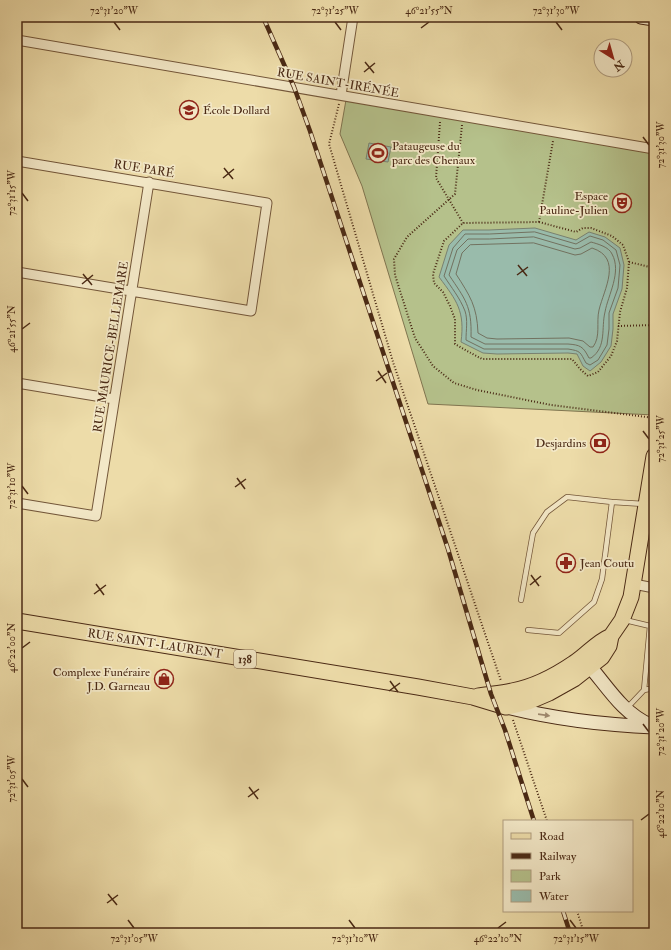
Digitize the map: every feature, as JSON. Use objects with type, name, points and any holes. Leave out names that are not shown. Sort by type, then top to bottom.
[{"type":"main road","points":[[506,702],[521,689],[539,682],[562,670],[586,662],[597,643],[611,636],[622,620],[631,597],[634,584],[654,458]]},
{"type":"main road","name":"RUE SAINT-LAURENT","points":[[17,621],[506,702]]},
{"type":"street","points":[[341,95],[353,17]]},
{"type":"street","points":[[641,17],[654,19]]},
{"type":"street","name":"RUE SAINT-IRÉNÉE","points":[[17,40],[654,149]]},
{"type":"street","name":"RUE PARÉ","points":[[17,161],[267,203],[251,311],[132,291]]},
{"type":"street","name":"RUE MAURICE-BELLEMARE","points":[[17,503],[96,516],[149,182]]},
{"type":"street","points":[[17,272],[132,291]]},
{"type":"street","points":[[17,383],[114,399]]},
{"type":"street","points":[[634,584],[654,588]]},
{"type":"street","points":[[586,662],[626,709],[637,718],[654,726]]},
{"type":"street","points":[[506,702],[537,714],[617,725],[654,726]]},
{"type":"lane","points":[[521,600],[533,532],[547,512],[566,497],[612,502],[649,495]]},
{"type":"lane","points":[[528,630],[559,633],[594,602],[602,579],[612,502]]},
{"type":"lane","points":[[622,620],[652,625],[644,690]]},
{"type":"lane","points":[[647,658],[654,659]]},
{"type":"lane","points":[[626,709],[644,690],[654,688]]},
{"type":"path","points":[[341,95],[329,144],[393,362],[547,820]]},
{"type":"path","points":[[441,112],[436,178],[463,223]]},
{"type":"path","points":[[463,116],[455,194],[407,236],[394,259],[395,275],[415,338],[433,366],[454,383],[477,390],[551,405],[654,418]]},
{"type":"path","points":[[538,222],[554,132]]},
{"type":"path","points":[[538,222],[576,232],[583,228],[591,228],[612,236],[623,245],[629,262],[627,288],[620,312],[617,341],[611,356],[598,372],[588,376],[572,359],[482,359],[468,352],[455,344],[455,319],[443,292],[434,283],[433,274],[444,241],[463,223],[538,222]]},
{"type":"path","points":[[629,262],[654,268]]},
{"type":"path","points":[[618,326],[654,325]]},
{"type":"path","points":[[577,912],[584,933]]},
{"type":"green space","points":[[346,100],[654,151],[654,415],[428,404],[362,186],[340,134]]},
{"type":"water","name":"Pataugeuse du parc des Chenaux","points":[[369,143],[391,147],[388,162],[366,159]]},
{"type":"water","points":[[535,228],[576,240],[589,232],[605,237],[620,248],[624,265],[622,289],[613,314],[611,346],[601,362],[590,371],[583,366],[577,354],[483,353],[461,342],[461,314],[451,293],[439,277],[449,245],[463,230]]},
{"type":"railway","points":[[263,17],[294,87],[310,131],[448,549],[491,694],[505,730],[534,820]]},
{"type":"railway","points":[[563,912],[570,933]]},
{"type":"place","name":"École Dollard","points":[[189,110]]},
{"type":"place","name":"Pataugeuse du parc des Chenaux","points":[[378,153]]},
{"type":"place","name":"Espace Pauline-Julien","points":[[622,203]]},
{"type":"place","name":"Desjardins","points":[[600,443]]},
{"type":"place","name":"Jean Coutu","points":[[566,563]]},
{"type":"place","name":"Complexe Funéraire J.D. Garneau","points":[[164,679]]}]
